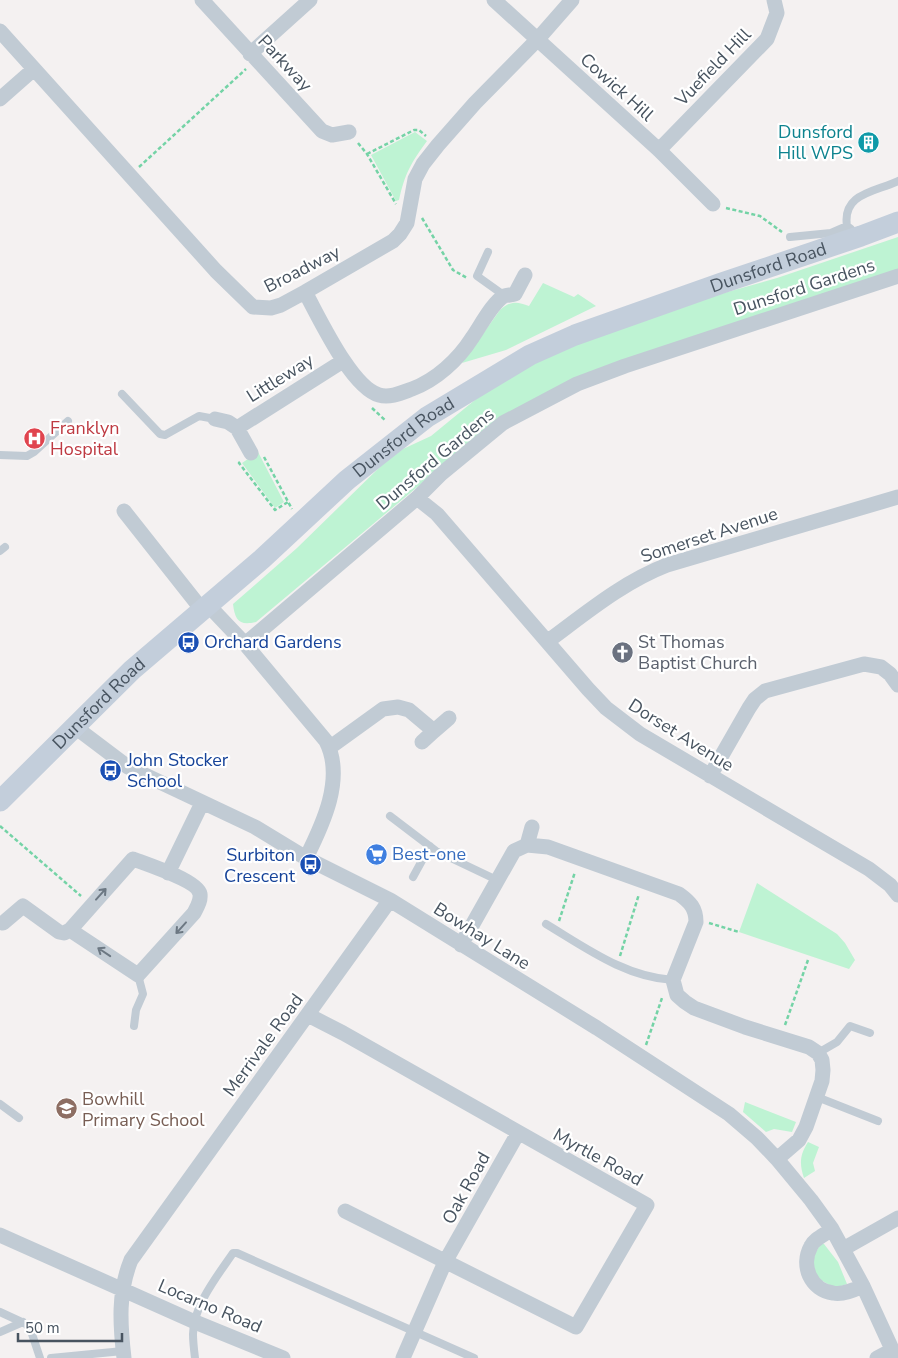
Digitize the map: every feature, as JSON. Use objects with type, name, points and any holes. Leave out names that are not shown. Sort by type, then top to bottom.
[{"type":"main road","name":"Dunsford Road","points":[[0,800],[132,670],[206,608],[348,480],[427,417],[530,355],[576,335],[722,283],[854,231],[898,222]]},
{"type":"street","name":"Parkway","points":[[202,0],[322,132],[332,136],[349,132]]},
{"type":"street","points":[[253,56],[310,0]]},
{"type":"street","name":"Cowick Hill","points":[[494,0],[659,150],[713,204]]},
{"type":"street","points":[[404,228],[415,179],[423,164],[475,103],[537,40],[572,0]]},
{"type":"street","name":"Vuefield Hill","points":[[659,150],[767,39],[777,13],[774,0]]},
{"type":"street","name":"Broadway","points":[[0,31],[216,271],[253,307],[271,308],[281,305],[393,241],[404,228]]},
{"type":"street","points":[[0,99],[34,68]]},
{"type":"street","points":[[304,292],[343,361],[366,388],[381,395],[400,394],[418,387],[451,364],[468,344],[497,303],[505,296],[515,294],[525,275]]},
{"type":"street","name":"Dunsford Gardens","points":[[245,644],[417,498],[441,474],[503,424],[576,384],[898,276]]},
{"type":"street","name":"Littleway","points":[[237,428],[343,361]]},
{"type":"street","points":[[215,420],[228,422],[237,428],[251,453]]},
{"type":"street","name":"Somerset Avenue","points":[[548,641],[619,590],[648,572],[898,496]]},
{"type":"street","name":"Dorset Avenue","points":[[417,498],[437,514],[600,702],[619,719],[710,776],[869,869],[890,885],[898,895]]},
{"type":"street","points":[[124,511],[206,608],[245,644],[330,748],[332,754],[332,787],[327,812],[306,858]]},
{"type":"street","points":[[710,776],[749,708],[755,699],[765,691],[828,672],[864,664],[881,667],[890,674],[898,685]]},
{"type":"street","points":[[330,748],[383,709],[398,707],[409,710],[434,731]]},
{"type":"street","points":[[422,742],[449,718]]},
{"type":"street","name":"Bowhay Lane","points":[[75,727],[128,767],[255,827],[306,858],[390,900],[642,1057],[729,1114],[757,1138],[777,1159],[832,1229],[863,1286],[894,1354]]},
{"type":"street","points":[[168,873],[202,802]]},
{"type":"street","points":[[527,845],[532,827]]},
{"type":"street","points":[[461,945],[514,851],[527,845],[548,847],[679,894],[688,900],[696,913],[696,919],[671,980],[677,995],[690,1005],[745,1027],[809,1047],[818,1053],[822,1060],[822,1080],[806,1127],[799,1140],[777,1159]]},
{"type":"street","points":[[3,923],[23,906],[59,932],[64,933],[70,930],[133,859],[196,887],[200,894],[199,904],[194,913],[138,975],[70,930]]},
{"type":"street","name":"Merrivale Road","points":[[124,1354],[120,1307],[122,1288],[131,1260],[390,900]]},
{"type":"street","name":"Myrtle Road","points":[[308,1015],[647,1205],[576,1327],[445,1262]]},
{"type":"street","name":"Oak Road","points":[[403,1358],[445,1262],[518,1133]]},
{"type":"street","points":[[345,1211],[445,1262]]},
{"type":"street","points":[[843,1249],[898,1218]]},
{"type":"street","points":[[832,1229],[811,1244],[806,1260],[807,1272],[811,1281],[824,1291],[835,1294],[863,1286]]},
{"type":"street","points":[[0,1235],[122,1288]]},
{"type":"street","name":"Locarno Road","points":[[122,1288],[195,1322],[283,1358]]},
{"type":"street","points":[[877,1358],[894,1354]]},
{"type":"lane","points":[[790,237],[854,231],[846,219],[847,210],[852,201],[859,196],[898,181]]},
{"type":"lane","points":[[488,252],[477,276],[505,296]]},
{"type":"lane","points":[[122,394],[160,434],[166,435],[199,416],[215,420]]},
{"type":"lane","points":[[0,455],[27,456],[34,452],[68,421]]},
{"type":"lane","points":[[390,816],[430,846],[497,880]]},
{"type":"lane","points":[[413,877],[430,846]]},
{"type":"lane","points":[[546,924],[617,965],[650,978],[671,980]]},
{"type":"lane","points":[[134,1026],[136,1010],[143,994],[138,975]]},
{"type":"lane","points":[[818,1053],[837,1042],[850,1026],[870,1033]]},
{"type":"lane","points":[[816,1097],[878,1121]]},
{"type":"lane","points":[[0,1104],[19,1118]]},
{"type":"lane","points":[[195,1358],[193,1334],[195,1322],[212,1282],[233,1253],[237,1253],[474,1358]]},
{"type":"lane","points":[[0,1312],[23,1322],[30,1331],[40,1358]]},
{"type":"lane","points":[[0,1332],[23,1322]]},
{"type":"lane","points":[[51,1358],[124,1354]]},
{"type":"path","points":[[131,175],[253,56]]},
{"type":"path","points":[[367,154],[414,130],[419,130],[438,145]]},
{"type":"path","points":[[349,132],[367,154],[397,207],[404,228]]},
{"type":"path","points":[[409,204],[419,214],[453,270],[471,281]]},
{"type":"path","points":[[713,204],[760,216],[790,237]]},
{"type":"path","points":[[259,448],[288,502],[275,510],[239,463],[251,453],[259,448]]},
{"type":"path","points":[[0,826],[91,906]]},
{"type":"path","points":[[556,930],[580,859]]},
{"type":"path","points":[[617,965],[643,881]]},
{"type":"path","points":[[696,919],[739,932]]},
{"type":"path","points":[[781,1038],[808,960]]},
{"type":"path","points":[[642,1057],[671,980]]},
{"type":"green space","points":[[415,132],[427,141],[409,169],[399,200],[396,201],[371,155]]},
{"type":"green space","points":[[898,237],[898,270],[596,371],[434,473],[256,622],[246,623],[237,618],[233,604],[297,548],[384,463],[403,449],[431,436],[492,386],[556,352],[681,305],[777,278]]},
{"type":"green space","points":[[543,283],[574,297],[578,294],[596,306],[506,350],[462,363],[500,310],[514,303],[529,306]]},
{"type":"green space","points":[[258,452],[284,502],[275,508],[242,463]]},
{"type":"green space","points":[[757,883],[837,934],[855,960],[849,969],[739,932]]},
{"type":"green space","points":[[745,1102],[796,1122],[792,1132],[774,1129],[766,1132],[743,1112]]},
{"type":"green space","points":[[808,1142],[819,1147],[813,1163],[815,1171],[804,1178],[801,1159]]},
{"type":"green space","points":[[821,1244],[824,1244],[838,1262],[847,1284],[835,1288],[817,1278],[813,1260]]},
{"type":"place","name":"Dunsford Hill WPS","points":[[869,142]]},
{"type":"place","name":"Franklyn Hospital","points":[[34,438]]},
{"type":"place","name":"Orchard Gardens","points":[[188,642]]},
{"type":"place","name":"St Thomas Baptist Church","points":[[622,652]]},
{"type":"place","name":"John Stocker School","points":[[111,770]]},
{"type":"place","name":"Best-one","points":[[376,854]]},
{"type":"place","name":"Surbiton Crescent","points":[[311,865]]},
{"type":"place","name":"Bowhill Primary School","points":[[66,1109]]}]
